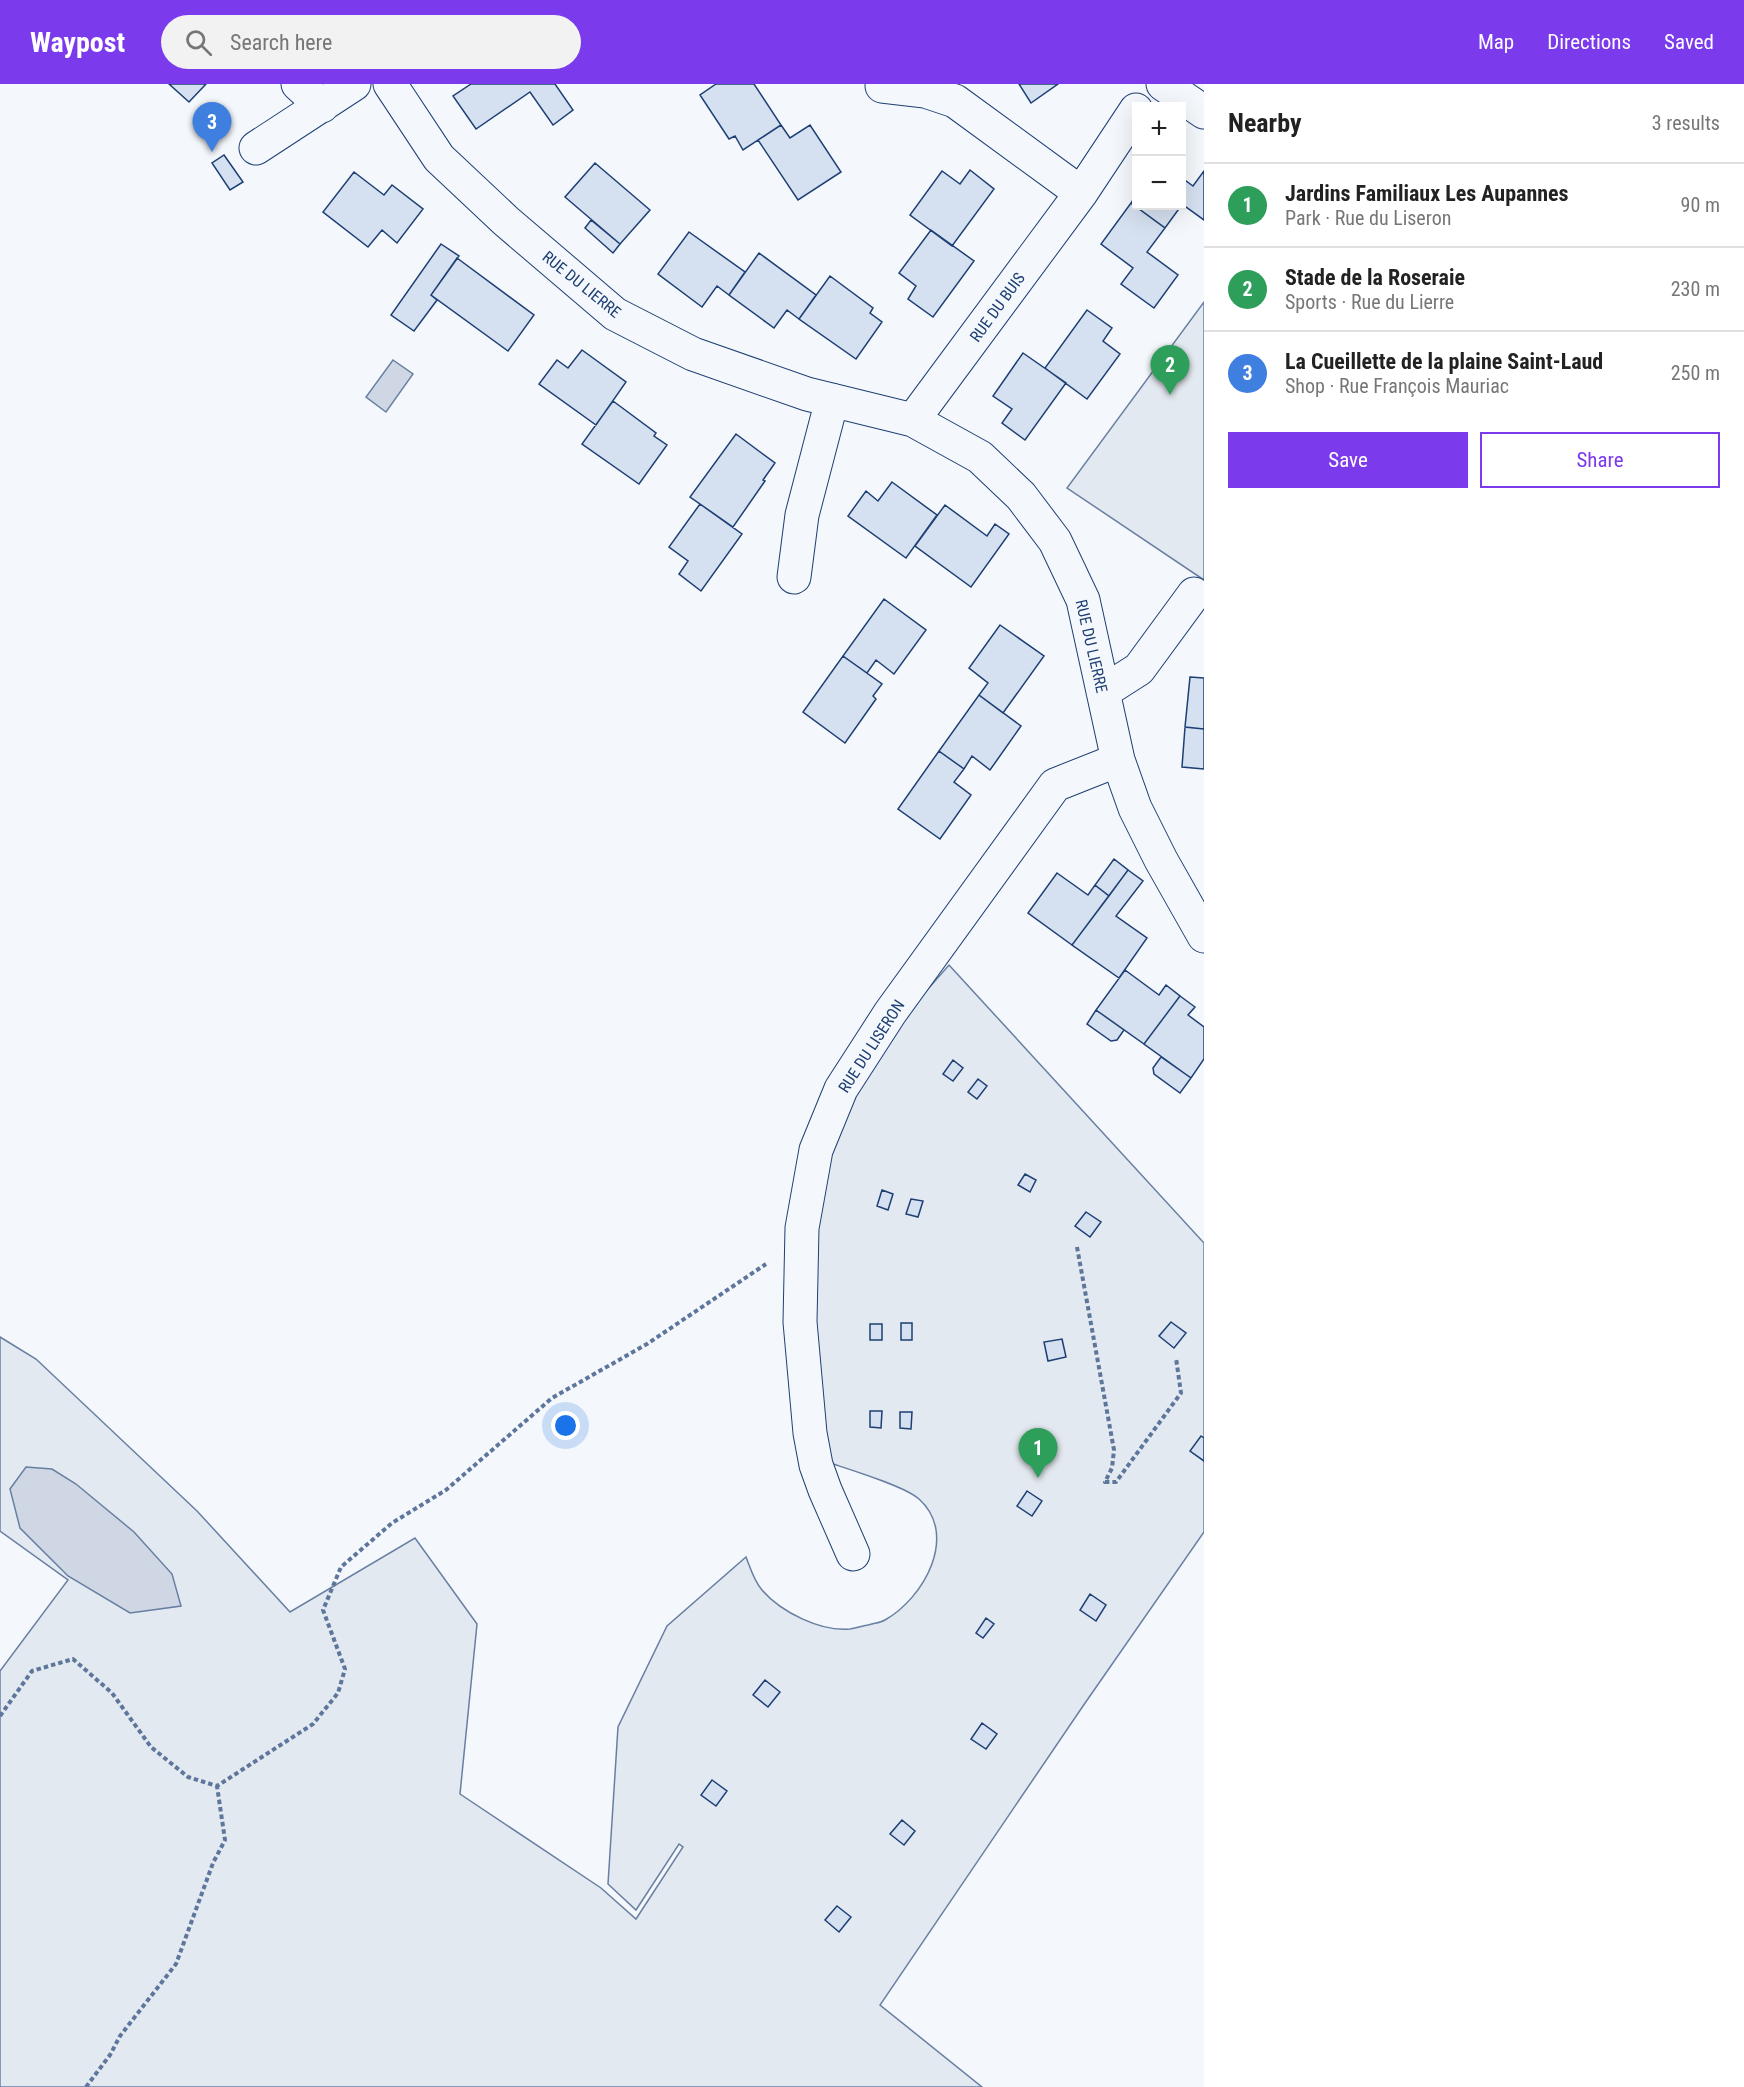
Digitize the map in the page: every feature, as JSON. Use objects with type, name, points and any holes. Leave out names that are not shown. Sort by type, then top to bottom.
[{"type":"street","points":[[256,148],[310,95],[354,84]]},
{"type":"street","name":"RUE DU LIERRE","points":[[390,84],[439,158],[506,221],[615,314],[693,354],[807,394],[913,420],[980,457],[1022,496],[1055,541],[1083,600],[1118,760],[1135,808],[1204,936]]},
{"type":"street","name":"RUE DU BUIS","points":[[1142,102],[1154,84]]},
{"type":"street","points":[[1163,84],[1204,112]]},
{"type":"street","points":[[882,86],[924,91],[955,101],[1081,193]]},
{"type":"street","name":"RUE DU BUIS","points":[[913,420],[1081,193],[1132,117]]},
{"type":"street","points":[[794,577],[802,515],[832,400]]},
{"type":"street","points":[[1103,692],[1139,669],[1194,594]]},
{"type":"street","name":"RUE DU LISERON","points":[[853,1554],[816,1465],[810,1433],[800,1322],[801,1240],[807,1191],[816,1150],[841,1089],[890,1013],[1055,785],[1118,760]]},
{"type":"path","points":[[0,1716],[32,1671],[73,1659],[112,1693],[151,1747],[188,1777],[217,1786],[314,1724],[338,1693],[345,1669],[323,1610],[341,1567],[392,1523],[446,1490],[552,1398],[647,1344],[801,1240]]},
{"type":"path","points":[[1077,1247],[1114,1450],[1112,1468],[1105,1482],[1116,1482],[1181,1393],[1176,1358]]},
{"type":"path","points":[[86,2087],[110,2055],[120,2036],[176,1964],[213,1863],[225,1840],[217,1786]]},
{"type":"shaded area","points":[[1204,302],[1204,580],[1067,488]]},
{"type":"shaded area","points":[[393,360],[413,374],[386,412],[366,397]]},
{"type":"shaded area","points":[[949,965],[1204,1243],[1204,1532],[880,2005],[982,2087],[0,2087],[0,1671],[68,1580],[0,1531],[0,1337],[36,1359],[197,1511],[290,1612],[415,1538],[477,1624],[460,1794],[601,1888],[636,1919],[683,1847],[679,1844],[636,1910],[608,1884],[618,1727],[667,1626],[746,1557],[759,1586],[780,1606],[814,1624],[839,1629],[852,1629],[885,1620],[912,1597],[932,1565],[936,1547],[936,1530],[931,1514],[919,1499],[890,1484],[830,1463],[815,1338],[816,1238],[823,1173],[853,1096],[899,1022]]},
{"type":"shaded area","points":[[26,1467],[52,1469],[76,1484],[134,1532],[172,1574],[181,1606],[130,1613],[68,1576],[20,1528],[10,1489]]},
{"type":"building","points":[[169,84],[206,84],[189,102]]},
{"type":"building","points":[[471,84],[555,84],[573,110],[553,125],[530,92],[476,129],[453,96]]},
{"type":"building","points":[[716,84],[754,84],[781,125],[743,150],[735,136],[729,139],[700,95]]},
{"type":"building","points":[[1019,84],[1058,84],[1031,103]]},
{"type":"building","points":[[781,125],[790,138],[810,125],[841,172],[798,200],[758,140]]},
{"type":"building","points":[[224,155],[243,182],[230,190],[212,163]]},
{"type":"building","points":[[595,163],[650,210],[620,244],[565,197]]},
{"type":"building","points":[[970,170],[994,189],[952,246],[910,215],[942,171],[960,184]]},
{"type":"building","points":[[1204,171],[1204,220],[1186,207],[1186,181],[1193,186]]},
{"type":"building","points":[[354,172],[384,195],[392,185],[423,209],[397,243],[382,230],[368,247],[323,212]]},
{"type":"building","points":[[1131,203],[1132,210],[1141,210],[1165,228],[1147,252],[1178,275],[1154,308],[1121,284],[1133,268],[1101,244]]},
{"type":"building","points":[[1141,210],[1178,210],[1165,228]]},
{"type":"building","points":[[591,220],[620,244],[613,253],[585,228]]},
{"type":"building","points":[[931,230],[974,261],[933,317],[908,299],[916,286],[899,273]]},
{"type":"building","points":[[689,232],[745,272],[729,295],[717,286],[702,307],[658,274]]},
{"type":"building","points":[[441,244],[459,256],[431,295],[437,300],[414,331],[391,315]]},
{"type":"building","points":[[759,253],[816,295],[799,319],[787,310],[774,328],[729,295]]},
{"type":"building","points":[[457,258],[534,315],[508,351],[431,295]]},
{"type":"building","points":[[830,276],[873,308],[870,313],[882,322],[856,359],[799,319]]},
{"type":"building","points":[[1087,310],[1112,328],[1103,341],[1120,354],[1087,399],[1045,368]]},
{"type":"building","points":[[582,350],[626,382],[596,425],[539,384],[557,360],[568,368]]},
{"type":"building","points":[[1023,353],[1066,383],[1025,440],[1002,423],[1012,409],[993,396]]},
{"type":"building","points":[[613,401],[656,433],[654,436],[667,445],[639,484],[582,444]]},
{"type":"building","points":[[736,434],[775,463],[733,527],[690,497]]},
{"type":"building","points":[[892,482],[937,515],[906,558],[848,516],[866,491],[878,501]]},
{"type":"building","points":[[700,504],[742,534],[701,591],[679,574],[688,561],[669,547]]},
{"type":"building","points":[[945,505],[987,536],[995,524],[1009,534],[971,587],[915,546]]},
{"type":"building","points":[[884,599],[926,630],[894,674],[876,660],[867,673],[843,656]]},
{"type":"building","points":[[1000,625],[1044,656],[1003,713],[979,695],[988,683],[969,668]]},
{"type":"building","points":[[843,656],[882,684],[873,696],[876,699],[845,743],[803,712]]},
{"type":"building","points":[[1190,677],[1204,678],[1204,729],[1185,727]]},
{"type":"building","points":[[979,695],[1021,726],[990,770],[972,756],[964,769],[939,751]]},
{"type":"building","points":[[1185,727],[1204,729],[1204,769],[1182,767]]},
{"type":"building","points":[[939,751],[964,769],[954,782],[971,795],[940,839],[898,809]]},
{"type":"building","points":[[1114,859],[1128,870],[1109,896],[1095,885]]},
{"type":"building","points":[[1128,870],[1143,881],[1116,916],[1147,938],[1119,978],[1072,945]]},
{"type":"building","points":[[1057,873],[1088,895],[1095,885],[1109,896],[1072,945],[1028,913]]},
{"type":"building","points":[[1125,970],[1159,995],[1166,985],[1180,996],[1144,1044],[1096,1010]]},
{"type":"building","points":[[1180,996],[1195,1007],[1188,1015],[1204,1027],[1204,1059],[1191,1078],[1144,1044]]},
{"type":"building","points":[[1096,1010],[1124,1030],[1117,1040],[1111,1041],[1087,1024]]},
{"type":"building","points":[[1161,1057],[1191,1078],[1180,1093],[1154,1074],[1153,1068]]},
{"type":"building","points":[[953,1060],[963,1068],[953,1081],[943,1074]]},
{"type":"building","points":[[978,1079],[987,1086],[977,1099],[968,1092]]},
{"type":"building","points":[[1025,1174],[1036,1180],[1030,1192],[1018,1185]]},
{"type":"building","points":[[882,1190],[893,1194],[888,1210],[877,1206]]},
{"type":"building","points":[[911,1199],[923,1201],[918,1217],[906,1214]]},
{"type":"building","points":[[1086,1212],[1101,1222],[1090,1237],[1075,1226]]},
{"type":"building","points":[[1171,1322],[1186,1333],[1174,1348],[1159,1336]]},
{"type":"building","points":[[901,1323],[912,1323],[912,1340],[901,1340]]},
{"type":"building","points":[[870,1324],[882,1324],[882,1340],[870,1340]]},
{"type":"building","points":[[1062,1339],[1066,1357],[1048,1361],[1044,1342]]},
{"type":"building","points":[[870,1411],[882,1411],[881,1428],[870,1427]]},
{"type":"building","points":[[900,1412],[912,1412],[911,1429],[900,1428]]},
{"type":"building","points":[[1201,1436],[1204,1438],[1204,1461],[1190,1451]]},
{"type":"building","points":[[1027,1491],[1042,1501],[1032,1516],[1017,1506]]},
{"type":"building","points":[[1090,1594],[1106,1605],[1096,1621],[1080,1610]]},
{"type":"building","points":[[986,1618],[994,1624],[983,1638],[976,1633]]},
{"type":"building","points":[[765,1680],[780,1692],[768,1707],[753,1695]]},
{"type":"building","points":[[982,1723],[997,1734],[986,1749],[971,1739]]},
{"type":"building","points":[[712,1780],[727,1791],[716,1806],[701,1795]]},
{"type":"building","points":[[902,1820],[915,1831],[904,1845],[890,1834]]},
{"type":"building","points":[[837,1906],[851,1917],[839,1932],[825,1920]]},
{"type":"place","name":"La Cueillette de la plaine Saint-Laud","points":[[212,152]]},
{"type":"place","name":"Stade de la Roseraie","points":[[1170,395]]},
{"type":"place","name":"Jardins Familiaux Les Aupannes","points":[[1038,1478]]}]
